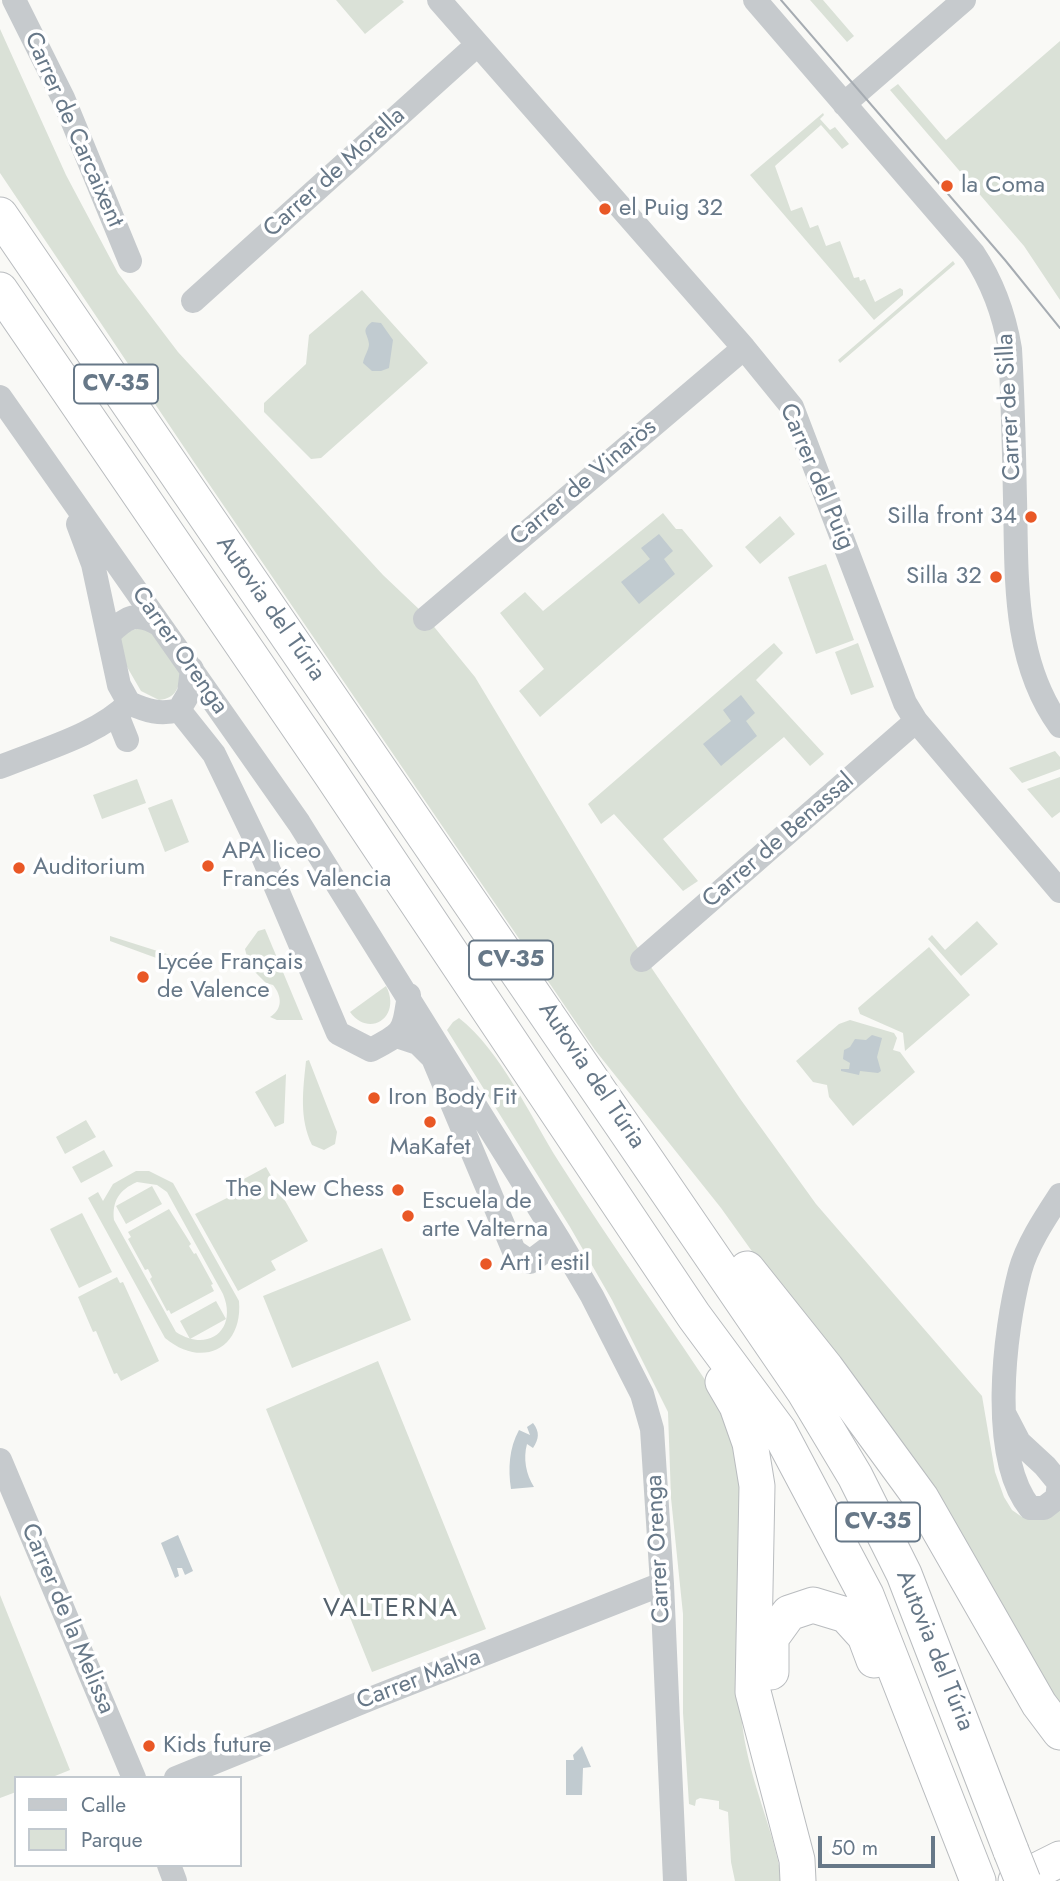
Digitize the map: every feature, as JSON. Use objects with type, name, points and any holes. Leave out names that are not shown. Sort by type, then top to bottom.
[{"type":"highway","name":"Autovia del Túria","points":[[0,215],[804,1391],[861,1488],[904,1574],[1017,1871]]},
{"type":"highway","name":"Autovia del Túria","points":[[0,290],[339,785],[694,1316],[779,1431],[866,1595],[976,1875]]},
{"type":"highway","points":[[690,1221],[747,1269],[826,1368],[921,1498],[1039,1704],[1060,1732]]},
{"type":"highway","points":[[694,1316],[699,1344],[737,1406],[750,1443],[757,1486],[753,1692],[797,1860],[798,1881]]},
{"type":"highway","points":[[823,1881],[811,1855],[770,1694],[771,1638],[789,1613],[813,1605],[846,1615],[865,1636],[898,1720],[931,1757]]},
{"type":"highway","points":[[1017,1871],[1060,1859]]},
{"type":"street","name":"Carrer de Carcaixent","points":[[14,0],[63,98],[130,261]]},
{"type":"street","name":"Carrer del Puig","points":[[439,0],[744,348],[792,407],[905,703],[916,722],[1060,891]]},
{"type":"street","name":"Carrer de Silla","points":[[755,0],[973,253],[987,274],[999,302],[1010,349],[1017,593],[1021,626],[1035,679],[1060,726]]},
{"type":"street","points":[[844,104],[951,4]]},
{"type":"street","name":"Carrer de Morella","points":[[193,300],[477,45]]},
{"type":"street","name":"Carrer de Vinaròs","points":[[425,619],[744,348]]},
{"type":"street","points":[[0,397],[67,493]]},
{"type":"street","name":"Carrer Orenga","points":[[67,493],[299,823],[409,995],[592,1296],[642,1394],[653,1437],[675,1881]]},
{"type":"street","name":"Carrer Orenga","points":[[67,493],[93,564],[119,685],[127,740]]},
{"type":"street","points":[[109,634],[134,616],[147,616],[160,625]]},
{"type":"street","points":[[0,767],[97,727],[123,709],[163,714],[179,710],[189,692],[192,669]]},
{"type":"street","name":"Carrer Orenga","points":[[179,710],[214,754],[258,845],[338,1033],[371,1050],[397,1036]]},
{"type":"street","name":"Carrer de Benassal","points":[[642,960],[881,742],[916,722]]},
{"type":"street","points":[[409,995],[404,1027],[397,1036],[418,1043],[433,1058],[514,1251],[530,1262],[559,1240]]},
{"type":"street","points":[[1004,1415],[1004,1378],[1020,1269],[1044,1219],[1060,1195]]},
{"type":"street","name":"Carrer de la Melissa","points":[[0,1460],[133,1776]]},
{"type":"street","name":"Carrer Malva","points":[[181,1776],[662,1584]]},
{"type":"green space","points":[[336,0],[402,0],[404,2],[365,34]]},
{"type":"green space","points":[[810,0],[823,0],[854,36],[847,42]]},
{"type":"green space","points":[[0,29],[66,175],[118,273],[178,352],[383,575],[422,612],[475,677],[636,945],[741,1100],[816,1204],[982,1396],[995,1472],[1012,1510],[1022,1517],[1042,1520],[1060,1510],[1060,1716],[819,1345],[721,1208],[595,1050],[0,173]]},
{"type":"green space","points":[[1060,41],[1060,300],[1024,246],[890,90],[898,84],[946,140]]},
{"type":"green space","points":[[823,113],[820,119],[830,130],[835,127],[849,144],[842,149],[821,125],[775,166],[791,211],[802,207],[810,228],[818,225],[826,246],[840,241],[854,278],[859,277],[860,281],[865,279],[875,302],[900,288],[903,290],[903,295],[874,320],[750,175]]},
{"type":"green space","points":[[953,261],[955,264],[840,363],[838,360]]},
{"type":"green space","points":[[362,290],[428,363],[321,458],[311,459],[264,412],[264,403],[306,364],[309,335]]},
{"type":"green space","points":[[663,513],[676,529],[682,529],[713,566],[540,717],[519,691],[544,669],[500,613],[525,592],[543,611]]},
{"type":"green space","points":[[780,516],[795,534],[760,564],[745,547]]},
{"type":"green space","points":[[826,564],[854,640],[816,654],[788,577]]},
{"type":"green space","points":[[151,625],[182,672],[173,694],[159,700],[141,691],[116,648],[118,634]]},
{"type":"green space","points":[[774,643],[783,653],[756,680],[824,754],[810,766],[784,737],[663,839],[698,881],[683,891],[614,814],[601,824],[588,804]]},
{"type":"green space","points":[[858,643],[874,687],[851,695],[835,652]]},
{"type":"green space","points":[[1055,751],[1060,757],[1060,769],[1022,783],[1009,768]]},
{"type":"green space","points":[[1060,777],[1060,812],[1052,818],[1027,789]]},
{"type":"green space","points":[[137,779],[146,803],[102,819],[93,795]]},
{"type":"green space","points":[[172,799],[189,842],[165,852],[148,808]]},
{"type":"green space","points":[[977,921],[998,944],[961,976],[928,939],[932,935],[945,950]]},
{"type":"green space","points":[[265,929],[303,1020],[277,1020],[270,1017],[279,1006],[278,994],[273,985],[266,983],[253,970],[257,962],[250,962],[245,949],[258,931]]},
{"type":"green space","points":[[110,936],[189,961],[201,957],[204,963],[189,970],[110,941]]},
{"type":"green space","points":[[929,947],[970,995],[905,1051],[903,1033],[860,1014],[858,1008]]},
{"type":"green space","points":[[386,986],[390,1007],[382,1020],[366,1024],[350,1012]]},
{"type":"green space","points":[[459,1018],[488,1048],[514,1085],[579,1193],[725,1410],[736,1452],[741,1494],[738,1671],[743,1730],[782,1881],[735,1881],[728,1812],[719,1809],[719,1801],[700,1798],[696,1800],[695,1806],[689,1804],[683,1713],[683,1614],[671,1498],[668,1412],[612,1300],[570,1227],[447,1030]]},
{"type":"green space","points":[[850,1020],[894,1033],[897,1038],[893,1050],[900,1052],[915,1072],[853,1126],[829,1097],[827,1085],[813,1082],[796,1061],[839,1024]]},
{"type":"green space","points":[[309,1060],[337,1132],[335,1144],[324,1150],[312,1145],[305,1125],[303,1093],[306,1061]]},
{"type":"green space","points":[[286,1074],[284,1123],[275,1127],[255,1092]]},
{"type":"green space","points":[[86,1120],[96,1137],[65,1154],[56,1137]]},
{"type":"green space","points":[[104,1150],[113,1166],[81,1183],[72,1167]]},
{"type":"green space","points":[[266,1167],[308,1241],[271,1261],[276,1270],[238,1291],[195,1214],[233,1195],[229,1187]]},
{"type":"green space","points":[[136,1171],[149,1171],[173,1183],[239,1301],[234,1331],[227,1342],[217,1349],[206,1353],[193,1352],[165,1338],[88,1198],[98,1192],[103,1201],[113,1184]],"holes":[[[137,1182],[157,1185],[167,1192],[223,1294],[227,1307],[226,1318],[223,1327],[209,1339],[188,1338],[176,1332],[114,1220],[114,1207],[118,1197],[126,1189]]]},
{"type":"green space","points":[[152,1186],[162,1204],[126,1224],[116,1206]]},
{"type":"green space","points":[[169,1209],[191,1244],[189,1246],[194,1254],[196,1253],[214,1291],[171,1314],[150,1279],[152,1277],[148,1269],[145,1270],[128,1239],[131,1237],[128,1232]]},
{"type":"green space","points":[[82,1213],[112,1272],[79,1288],[50,1229]]},
{"type":"green space","points":[[382,1248],[411,1320],[292,1368],[263,1296]]},
{"type":"green space","points":[[117,1277],[120,1283],[123,1282],[159,1361],[121,1381],[117,1373],[114,1374],[78,1297]]},
{"type":"green space","points":[[216,1301],[226,1319],[190,1339],[180,1321]]},
{"type":"green space","points":[[378,1361],[486,1629],[372,1672],[266,1409]]},
{"type":"green space","points":[[0,1595],[70,1770],[55,1776],[14,1776],[14,1793],[0,1798]]},
{"type":"shaded area","points":[[372,322],[381,323],[393,340],[389,368],[381,371],[372,371],[363,363],[369,344],[366,330]]},
{"type":"shaded area","points":[[659,534],[673,551],[664,559],[675,574],[639,604],[621,582],[650,559],[641,548]]},
{"type":"shaded area","points":[[741,695],[755,713],[746,721],[757,736],[721,766],[703,744],[731,721],[723,710]]},
{"type":"shaded area","points":[[872,1035],[882,1038],[877,1057],[881,1071],[860,1071],[859,1075],[841,1071],[849,1069],[850,1063],[843,1059],[844,1050],[850,1047],[855,1039],[866,1040]]},
{"type":"shaded area","points":[[533,1423],[538,1432],[537,1439],[533,1448],[527,1444],[525,1461],[534,1487],[511,1489],[513,1444],[519,1430],[530,1435],[527,1427]]},
{"type":"shaded area","points":[[178,1535],[193,1571],[185,1575],[182,1568],[177,1568],[179,1576],[175,1578],[161,1543]]},
{"type":"shaded area","points":[[582,1746],[591,1767],[583,1768],[582,1795],[566,1795],[566,1760],[574,1760],[573,1755]]},
{"type":"tram line","points":[[781,0],[1005,260],[1060,328]]},
{"type":"place","name":"la Coma","points":[[947,186]]},
{"type":"place","name":"el Puig 32","points":[[605,209]]},
{"type":"place","name":"Silla front 34","points":[[1031,517]]},
{"type":"place","name":"Silla 32","points":[[996,577]]},
{"type":"place","name":"APA liceo Francés Valencia","points":[[208,866]]},
{"type":"place","name":"Auditorium","points":[[19,868]]},
{"type":"place","name":"Lycée Français de Valence","points":[[143,977]]},
{"type":"place","name":"Iron Body Fit","points":[[374,1098]]},
{"type":"place","name":"MaKafet","points":[[430,1122]]},
{"type":"place","name":"The New Chess","points":[[398,1190]]},
{"type":"place","name":"Escuela de arte Valterna","points":[[408,1216]]},
{"type":"place","name":"Art i estil","points":[[486,1264]]},
{"type":"place","name":"Kids future","points":[[149,1746]]},
{"type":"district","name":"VALTERNA","points":[[391,1610]]}]
